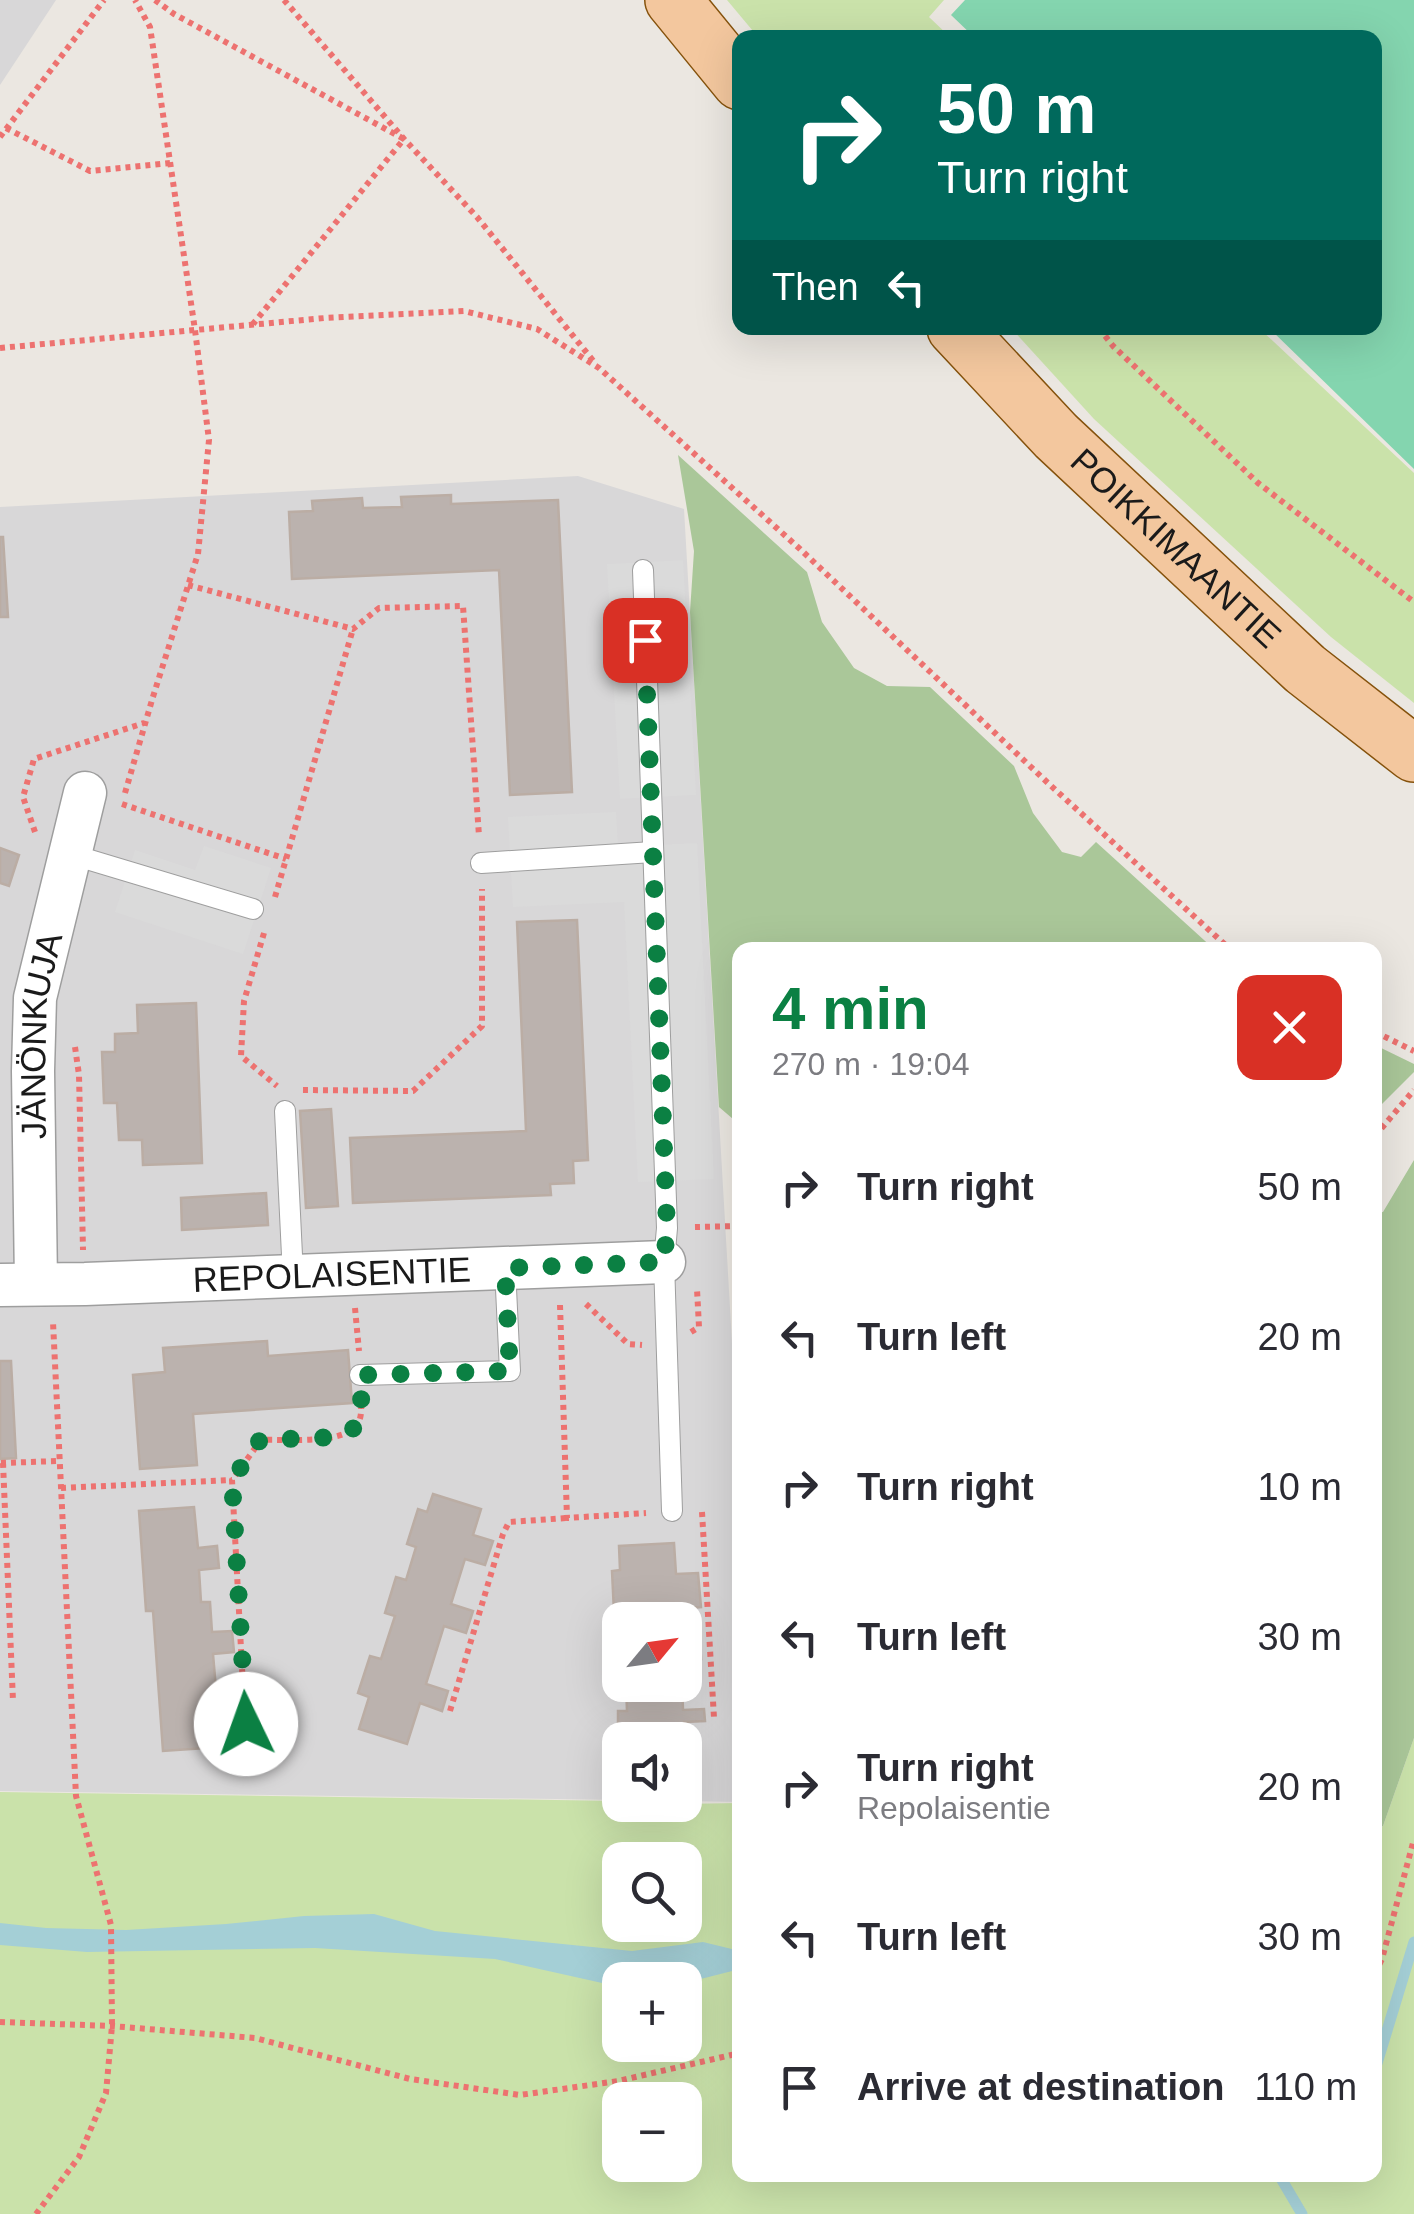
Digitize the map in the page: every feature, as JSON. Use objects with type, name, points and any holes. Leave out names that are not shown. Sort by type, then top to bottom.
[{"type":"main road","points":[[673,0],[732,72]]},
{"type":"main road","name":"POIKKIMAANTIE","points":[[962,335],[1056,436],[1277,643],[1414,754]]},
{"type":"street","name":"JÄNÖNKUJA","points":[[29,1293],[35,998],[88,859],[104,798]]},
{"type":"street","name":"REPOLAISENTIE","points":[[29,1293],[84,1284],[664,1262]]},
{"type":"lane","points":[[642,570],[667,1228],[664,1262],[672,1512]]},
{"type":"lane","points":[[481,863],[653,852]]},
{"type":"lane","points":[[88,859],[261,913]]},
{"type":"lane","points":[[284,1100],[293,1276]]},
{"type":"lane","points":[[360,1375],[510,1371],[505,1268]]},
{"type":"path","points":[[0,136],[104,0]]},
{"type":"path","points":[[88,859],[104,798],[145,723],[198,554],[209,440],[150,26],[135,0]]},
{"type":"path","points":[[155,0],[404,139]]},
{"type":"path","points":[[284,0],[477,217],[598,368]]},
{"type":"path","points":[[6,128],[90,171],[170,163]]},
{"type":"path","points":[[252,325],[404,139]]},
{"type":"path","points":[[0,348],[325,318],[464,310],[537,328],[598,368],[800,549],[1222,942]]},
{"type":"path","points":[[1104,335],[1258,483],[1414,602]]},
{"type":"path","points":[[188,585],[353,629]]},
{"type":"path","points":[[274,897],[353,629],[379,608],[463,606],[481,863],[482,1026],[413,1091],[301,1090]]},
{"type":"path","points":[[101,736],[145,723]]},
{"type":"path","points":[[104,798],[286,859]]},
{"type":"path","points":[[261,913],[244,1000],[241,1056],[284,1100]]},
{"type":"path","points":[[1382,1035],[1414,1051]]},
{"type":"path","points":[[75,1043],[82,1246]]},
{"type":"path","points":[[1382,1128],[1414,1090]]},
{"type":"path","points":[[693,1228],[732,1226]]},
{"type":"path","points":[[559,1288],[568,1518]]},
{"type":"path","points":[[29,1293],[59,1461],[76,1796],[111,1925],[112,2026],[106,2093],[79,2157],[36,2214]]},
{"type":"path","points":[[246,1724],[232,1480],[260,1440],[339,1437],[354,1428],[362,1417],[354,1297]]},
{"type":"path","points":[[14,1701],[2,1463],[59,1461]]},
{"type":"path","points":[[61,1488],[232,1480]]},
{"type":"path","points":[[450,1711],[509,1522],[702,1511],[714,1718]]},
{"type":"path","points":[[1382,1959],[1414,1839]]},
{"type":"path","points":[[0,2022],[256,2038],[410,2079],[520,2095],[618,2080],[732,2055]]},
{"type":"shaded area","points":[[0,0],[56,0],[0,85]]},
{"type":"shaded area","points":[[578,476],[684,509],[732,1343],[732,1802],[702,1801],[702,1722],[602,1722],[602,1800],[0,1791],[0,507]]},
{"type":"shaded area","points":[[683,560],[696,795],[620,799],[607,564]]},
{"type":"shaded area","points":[[616,812],[618,847],[697,843],[714,1179],[638,1182],[624,902],[513,907],[508,817]]},
{"type":"shaded area","points":[[204,846],[271,868],[243,954],[115,912],[135,850],[195,870]]},
{"type":"green space","points":[[727,0],[944,0],[929,17],[943,30],[752,30]]},
{"type":"green space","points":[[965,0],[1414,0],[1414,469],[1276,335],[1382,335],[1382,30],[967,30],[951,15]]},
{"type":"green space","points":[[1017,335],[1266,335],[1414,473],[1414,703],[1331,637],[1094,419]]},
{"type":"green space","points":[[678,455],[807,572],[822,622],[854,668],[887,686],[930,687],[1014,766],[1033,813],[1062,852],[1081,857],[1096,842],[1206,942],[732,942],[732,1118],[719,1107],[690,612],[694,551]]},
{"type":"green space","points":[[1382,1048],[1414,1064],[1414,1072],[1382,1104]]},
{"type":"green space","points":[[1414,1160],[1414,1738],[1382,1826],[1382,1212]]},
{"type":"green space","points":[[1414,1738],[1414,2214],[0,2214],[0,1792],[602,1801],[602,1822],[702,1822],[702,1804],[732,1803],[732,2182],[1382,2182],[1382,1826]]},
{"type":"water","points":[[374,1914],[435,1931],[632,1951],[703,1942],[732,1949],[732,1971],[702,1979],[702,1962],[602,1962],[602,1983],[495,1959],[315,1948],[87,1952],[0,1945],[0,1923],[126,1930]]},
{"type":"building","points":[[451,495],[451,504],[558,500],[572,792],[510,795],[499,570],[292,579],[289,512],[313,511],[312,501],[362,498],[363,508],[402,507],[401,497]]},
{"type":"building","points":[[3,537],[8,617],[0,617]]},
{"type":"building","points":[[0,848],[19,855],[9,886],[0,883]]},
{"type":"building","points":[[577,920],[588,1160],[573,1161],[574,1183],[550,1184],[551,1195],[353,1203],[350,1138],[526,1131],[517,922]]},
{"type":"building","points":[[196,1003],[202,1163],[143,1165],[142,1140],[119,1140],[117,1103],[104,1103],[102,1052],[115,1052],[115,1034],[138,1033],[137,1005]]},
{"type":"building","points":[[331,1109],[338,1206],[306,1208],[300,1111]]},
{"type":"building","points":[[266,1193],[268,1225],[182,1230],[181,1198]]},
{"type":"building","points":[[267,1341],[268,1356],[348,1350],[352,1403],[193,1414],[197,1465],[140,1469],[133,1375],[165,1372],[163,1348]]},
{"type":"building","points":[[0,1361],[11,1361],[16,1458],[0,1459]]},
{"type":"building","points":[[433,1494],[481,1509],[473,1535],[493,1541],[485,1565],[465,1559],[451,1604],[473,1611],[466,1633],[444,1626],[426,1684],[448,1691],[442,1711],[420,1703],[407,1744],[359,1729],[369,1697],[358,1693],[370,1656],[381,1659],[395,1616],[385,1613],[396,1577],[406,1580],[416,1547],[407,1544],[418,1509],[427,1512]]},
{"type":"building","points":[[194,1507],[198,1548],[217,1546],[219,1568],[199,1570],[201,1602],[210,1602],[212,1632],[232,1631],[234,1652],[213,1654],[217,1700],[237,1699],[238,1717],[218,1719],[220,1747],[163,1751],[153,1611],[146,1611],[139,1511]]},
{"type":"building","points":[[674,1543],[676,1574],[698,1573],[701,1602],[614,1602],[612,1571],[620,1570],[619,1546]]},
{"type":"building","points":[[627,1702],[683,1702],[683,1710],[704,1709],[705,1721],[618,1722],[618,1711],[627,1711]]},
{"type":"waterway","points":[[1382,2047],[1414,1942]]},
{"type":"waterway","points":[[1283,2182],[1302,2214]]},
{"type":"route","points":[[246,1724],[232,1480],[260,1440],[339,1437],[354,1428],[362,1417],[360,1375],[510,1371],[505,1268],[664,1262],[667,1228],[645,640]]}]
